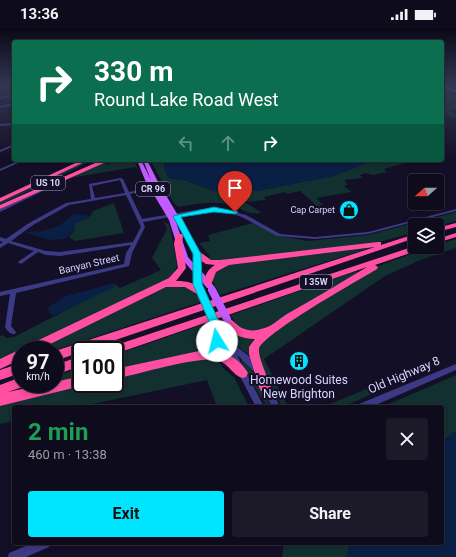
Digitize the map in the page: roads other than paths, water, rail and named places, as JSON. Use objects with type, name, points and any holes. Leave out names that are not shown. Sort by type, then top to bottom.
[{"type":"highway","points":[[40,181],[77,162]]},
{"type":"highway","name":"US 10","points":[[0,200],[82,162]]},
{"type":"highway","points":[[0,207],[99,162]]},
{"type":"highway","points":[[444,228],[456,225]]},
{"type":"highway","points":[[444,239],[456,235]]},
{"type":"highway","points":[[47,341],[165,284],[177,276],[182,268],[178,236]]},
{"type":"highway","points":[[197,254],[210,262],[236,262],[371,245],[408,237]]},
{"type":"highway","name":"I 35W","points":[[64,353],[408,238]]},
{"type":"highway","name":"I 35W","points":[[124,346],[408,251]]},
{"type":"highway","points":[[265,386],[254,350],[260,338],[366,271],[402,253]]},
{"type":"highway","points":[[210,286],[210,274],[215,269],[236,262]]},
{"type":"highway","points":[[165,284],[187,284],[201,293]]},
{"type":"highway","points":[[228,322],[238,332],[247,335],[270,331]]},
{"type":"highway","points":[[201,356],[212,348],[217,341],[216,326]]},
{"type":"highway","points":[[124,372],[201,356],[215,355],[224,358],[235,365],[242,373]]},
{"type":"highway","points":[[0,364],[12,358]]},
{"type":"highway","points":[[0,375],[12,371]]},
{"type":"highway","points":[[0,400],[72,384]]},
{"type":"highway","points":[[0,390],[12,385]]},
{"type":"main road","name":"CR 96","points":[[140,162],[148,180],[197,254],[197,279],[201,293],[216,326]]},
{"type":"main road","name":"CR 96","points":[[146,162],[172,215],[184,258],[198,271],[210,286],[228,322]]},
{"type":"street","points":[[0,125],[12,124]]},
{"type":"street","points":[[0,150],[12,146]]},
{"type":"street","points":[[0,170],[18,162]]},
{"type":"street","points":[[0,211],[61,183],[99,162]]},
{"type":"street","points":[[93,199],[90,185],[121,179],[141,221],[172,215],[214,210],[235,212],[249,217],[274,233],[306,238],[358,235],[456,210]]},
{"type":"street","points":[[0,246],[31,224],[63,206],[93,199],[141,191]]},
{"type":"street","name":"Banyan Street","points":[[0,294],[125,266],[128,263],[129,253],[134,243],[143,230],[141,221]]},
{"type":"street","points":[[0,239],[54,254],[66,254],[134,243]]},
{"type":"street","points":[[21,262],[37,250]]},
{"type":"street","points":[[13,291],[8,327],[13,332]]},
{"type":"street","name":"CR 96","points":[[228,322],[234,357],[259,405]]},
{"type":"street","name":"CR 96","points":[[216,326],[223,337],[255,367],[275,405]]},
{"type":"street","name":"Old Highway 8","points":[[367,405],[456,367]]},
{"type":"street","points":[[12,557],[40,545]]},
{"type":"water","points":[[164,162],[370,162],[333,176],[256,191],[215,191],[187,181],[168,178],[168,174],[164,169]]},
{"type":"water","points":[[74,214],[90,216],[90,218],[75,223],[74,231],[65,239],[50,240],[24,232],[43,231],[59,226]]},
{"type":"water","points":[[114,283],[115,285],[112,288],[55,315],[51,315],[48,308],[66,296]]},
{"type":"water","points":[[453,432],[456,432],[456,557],[347,557],[350,545],[444,545],[444,440]]},
{"type":"place","name":"Cap Carpet","points":[[349,210]]},
{"type":"place","name":"Homewood Suites New Brighton","points":[[299,361]]}]
